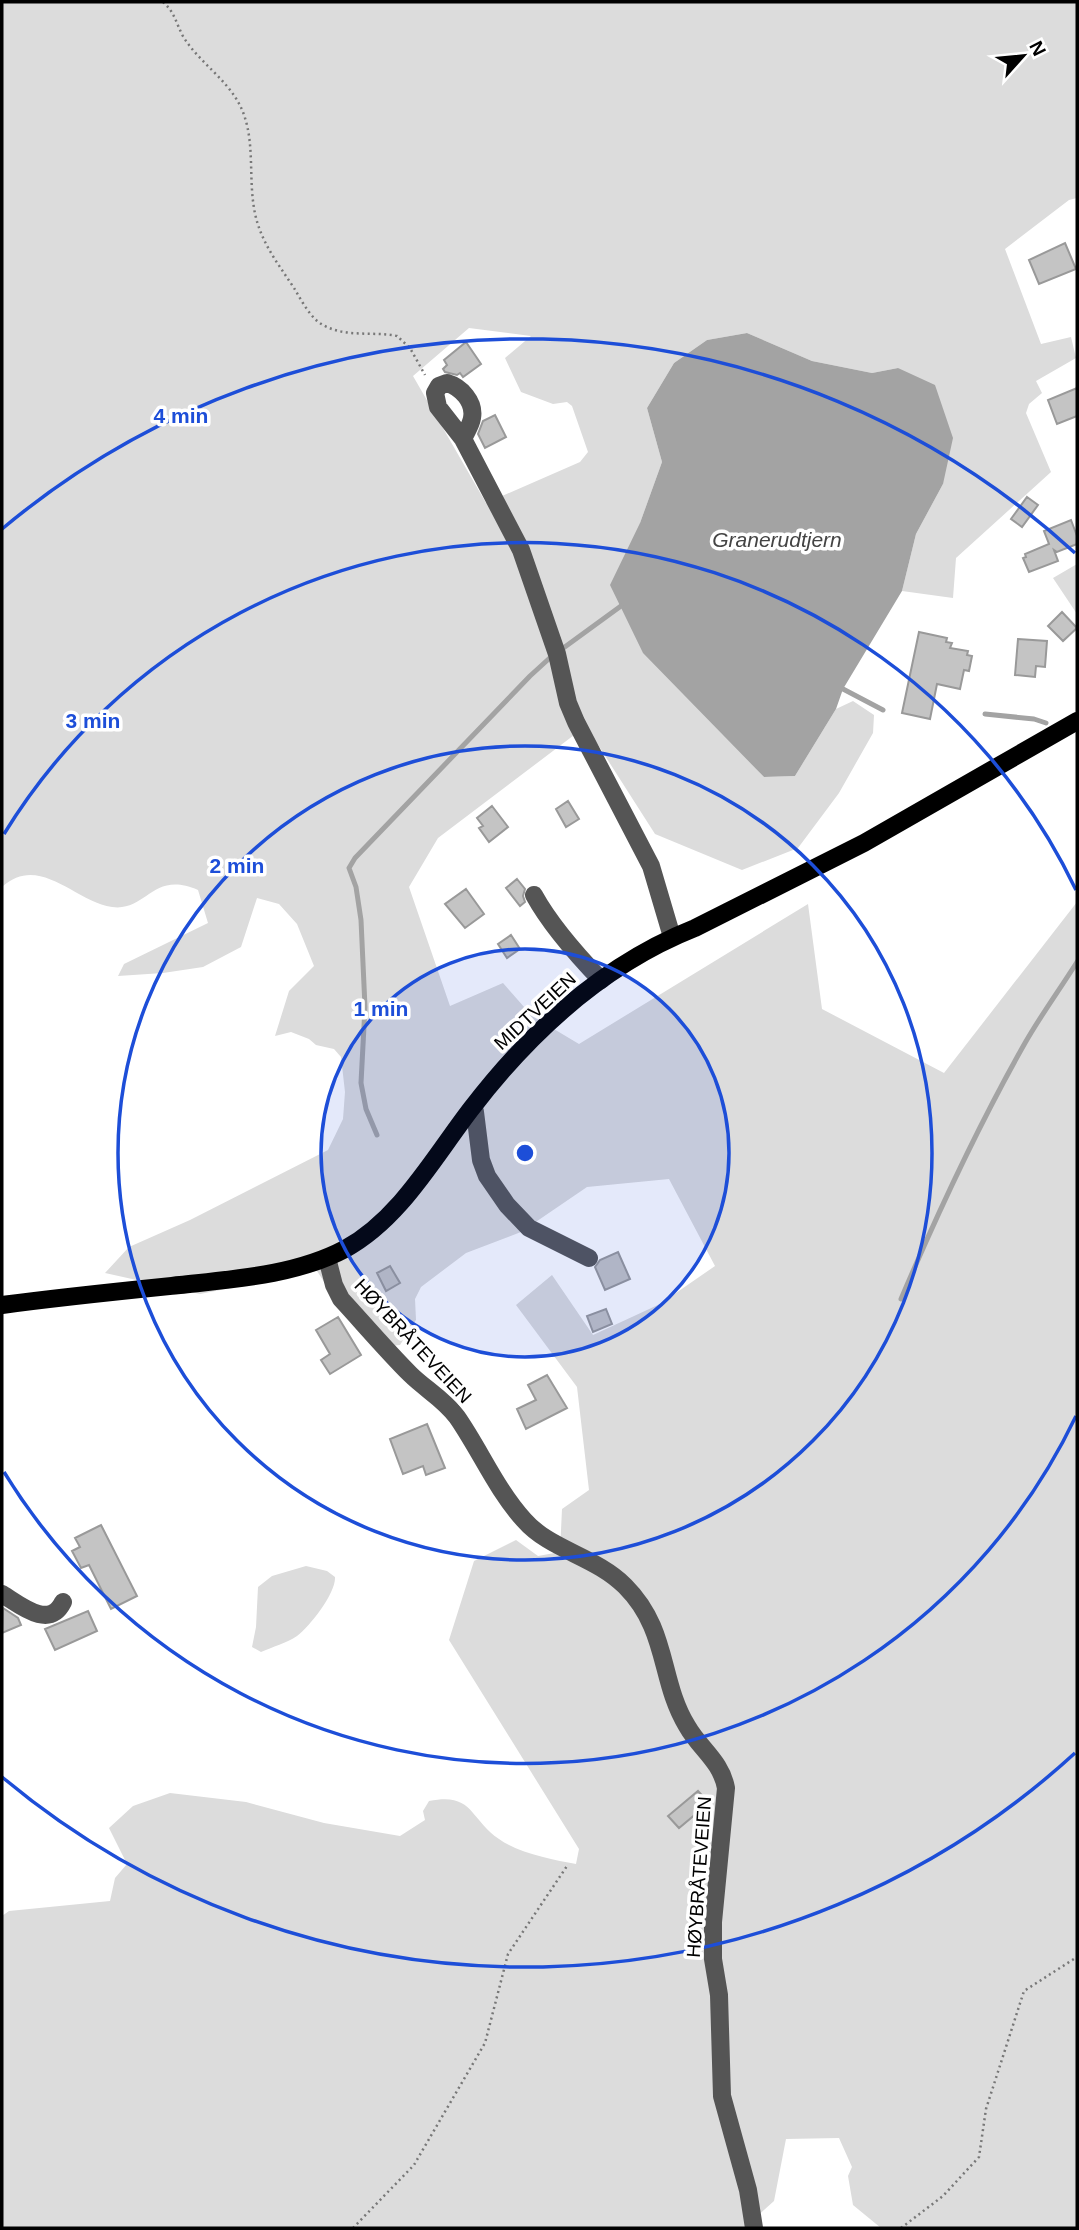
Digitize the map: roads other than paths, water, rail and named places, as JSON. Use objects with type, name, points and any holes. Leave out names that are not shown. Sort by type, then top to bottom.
[{"type":"main road","name":"MIDTVEIEN","points":[[2,1305],[221,1280],[299,1266],[327,1258],[356,1242],[386,1217],[526,1043],[601,980],[672,937],[695,929],[864,843],[1077,722]]},
{"type":"street","points":[[463,439],[473,413],[464,392],[447,383],[439,386],[435,393],[438,407],[463,439],[521,550],[557,654],[568,703],[651,866],[672,937]]},
{"type":"street","points":[[534,895],[575,952],[601,980]]},
{"type":"street","points":[[472,1108],[475,1112],[481,1160],[487,1176],[507,1205],[529,1228],[589,1258]]},
{"type":"street","name":"HØYBRÅTEVEIEN","points":[[327,1258],[341,1299],[411,1375],[449,1408],[506,1498],[525,1522],[541,1535],[605,1569],[627,1588],[651,1620],[662,1646],[680,1713],[687,1728],[714,1758],[724,1776],[726,1788],[713,1922],[713,1959],[719,1996],[722,2096],[748,2190],[754,2228]]},
{"type":"street","points":[[2,1594],[38,1615],[49,1615],[59,1609],[63,1602]]},
{"type":"water","name":"Granerudtjern","points":[[747,333],[812,361],[872,373],[898,368],[935,385],[953,438],[943,484],[916,534],[902,591],[795,776],[764,777],[643,653],[610,585],[640,523],[662,462],[647,408],[674,363],[707,340]]},
{"type":"waterway","points":[[562,649],[621,606]]},
{"type":"waterway","points":[[377,1135],[366,1109],[361,1083],[365,1007],[361,920],[356,887],[349,868],[355,858],[553,655]]},
{"type":"waterway","points":[[843,689],[883,710]]},
{"type":"waterway","points":[[985,714],[1034,719],[1046,723]]},
{"type":"waterway","points":[[901,1299],[991,1106],[1031,1033],[1077,962]]}]
